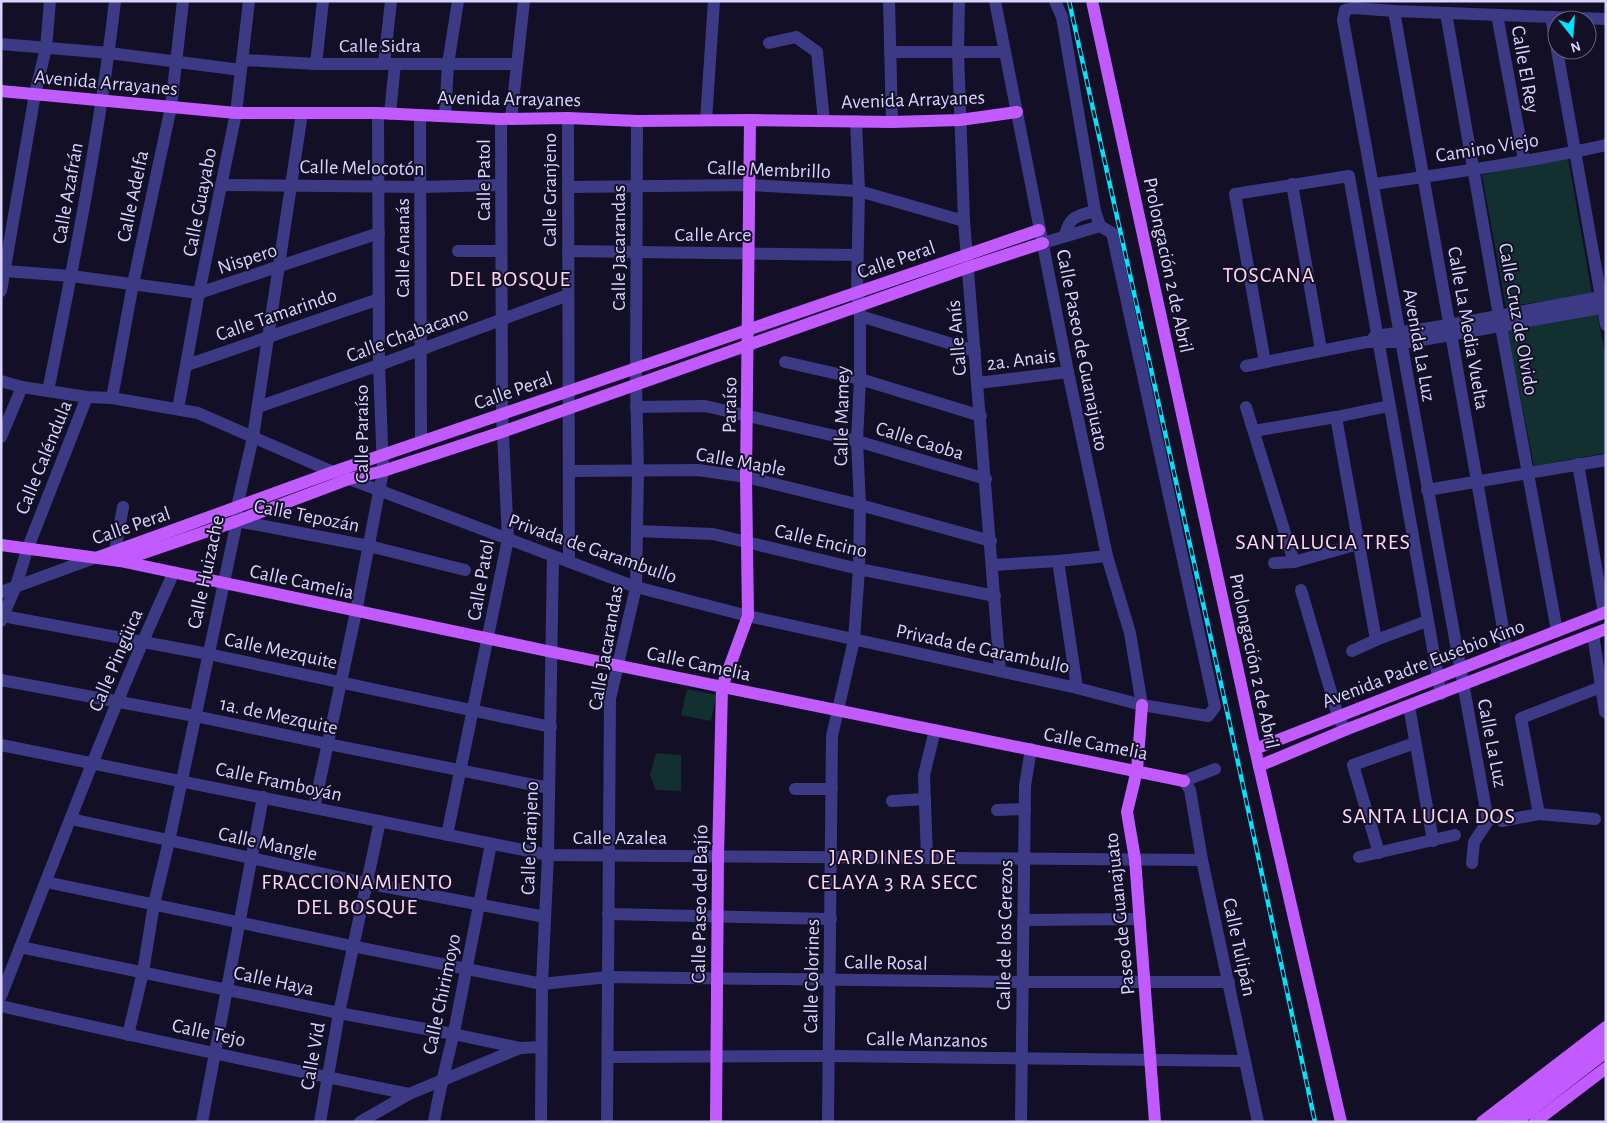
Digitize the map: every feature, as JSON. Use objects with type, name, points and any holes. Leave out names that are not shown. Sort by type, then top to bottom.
[{"type":"main road","name":"Prolongación 2 de Abril","points":[[1092,1],[1255,749],[1341,1122]]},
{"type":"main road","name":"Avenida Arrayanes","points":[[1,91],[102,102],[236,113],[384,113],[506,119],[892,122],[960,120],[1017,112]]},
{"type":"main road","name":"Paraíso","points":[[722,687],[748,616],[746,477],[750,120]]},
{"type":"main road","name":"Calle Peral","points":[[118,556],[237,507],[333,472],[1039,230]]},
{"type":"main road","name":"Calle Peral","points":[[94,558],[118,556],[237,521],[349,480],[384,471],[502,432],[748,345],[859,312],[969,268],[1043,243]]},
{"type":"main road","points":[[1,546],[94,558]]},
{"type":"main road","name":"Calle Camelia","points":[[118,556],[174,572],[356,612],[1184,781]]},
{"type":"main road","name":"Avenida Padre Eusebio Kino","points":[[1255,749],[1605,612]]},
{"type":"main road","name":"Avenida Padre Eusebio Kino","points":[[1259,766],[1345,730],[1463,686],[1606,629]]},
{"type":"main road","name":"Calle Paseo del Bajío","points":[[716,1122],[716,977],[722,687]]},
{"type":"main road","name":"Paseo de Guanajuato","points":[[1142,705],[1137,770],[1127,812],[1135,859],[1155,1122]]},
{"type":"main road","points":[[1503,1118],[1606,1026]]},
{"type":"main road","points":[[1503,1118],[1606,1039]]},
{"type":"main road","points":[[1482,1122],[1503,1118],[1606,1052]]},
{"type":"main road","points":[[1535,1122],[1606,1068]]},
{"type":"street","points":[[1,291],[4,264],[35,94],[46,48],[50,1]]},
{"type":"street","name":"Calle Azafrán","points":[[48,391],[102,102],[115,1]]},
{"type":"street","name":"Calle Adelfa","points":[[112,398],[133,284],[171,107],[183,1]]},
{"type":"street","name":"Calle Guayabo","points":[[178,409],[236,113],[249,1]]},
{"type":"street","points":[[316,64],[323,1]]},
{"type":"street","name":"Calle Paraíso","points":[[314,808],[384,471],[379,365],[378,186],[390,64],[391,1]]},
{"type":"street","points":[[445,116],[448,64],[458,1]]},
{"type":"street","name":"Calle Patol","points":[[447,835],[508,539],[502,432],[501,185],[506,119],[517,64],[524,1]]},
{"type":"street","points":[[706,120],[714,1]]},
{"type":"street","points":[[889,1],[892,122]]},
{"type":"street","name":"Calle Anís","points":[[959,1],[958,52],[964,222],[1000,671]]},
{"type":"street","name":"Calle Paseo de Guanajuato","points":[[995,1],[1068,372],[1107,556],[1130,633],[1142,705]]},
{"type":"street","points":[[1043,243],[1100,226],[1095,210],[1062,17],[1055,1]]},
{"type":"street","name":"Avenida La Luz","points":[[1394,11],[1353,8],[1345,10],[1343,20],[1463,686]]},
{"type":"street","points":[[1394,11],[1547,17]]},
{"type":"street","name":"Calle La Media Vuelta","points":[[1394,11],[1507,650]]},
{"type":"street","name":"Calle Cruz de Olvido","points":[[1446,13],[1527,473],[1557,631]]},
{"type":"street","name":"Calle El Rey","points":[[1497,15],[1524,160]]},
{"type":"street","points":[[770,43],[796,38],[817,52],[824,121]]},
{"type":"street","name":"Calle Sidra","points":[[1,44],[177,61],[242,65],[517,64]]},
{"type":"street","points":[[890,52],[1005,52]]},
{"type":"street","points":[[1559,60],[1606,325]]},
{"type":"street","name":"Calle Huizache","points":[[128,1035],[143,972],[154,904],[237,521],[237,507],[254,437],[302,113]]},
{"type":"street","name":"Calle Ananás","points":[[420,115],[422,441]]},
{"type":"street","name":"Calle Granjeno","points":[[568,118],[569,562]]},
{"type":"street","name":"Calle Jacarandas","points":[[607,1122],[610,699],[636,587],[638,471],[636,407],[637,121]]},
{"type":"street","name":"Calle Mamey","points":[[838,710],[854,640],[859,569],[860,505],[857,441],[860,379],[857,255],[859,191],[856,121]]},
{"type":"street","name":"Camino Viejo","points":[[1374,184],[1575,152],[1606,144]]},
{"type":"street","name":"Avenida La Luz","points":[[1292,184],[1349,176],[1373,340],[1389,406],[1441,694]]},
{"type":"street","points":[[1265,362],[1236,194],[1292,184],[1321,350]]},
{"type":"street","name":"Calle Melocotón","points":[[221,185],[420,187],[501,185]]},
{"type":"street","name":"Calle Membrillo","points":[[568,187],[749,185],[859,191],[964,222]]},
{"type":"street","points":[[1065,236],[1068,225],[1075,216],[1095,210]]},
{"type":"street","name":"Privada de Garambullo","points":[[1,381],[22,387],[87,397],[112,398],[198,413],[349,480],[636,587],[748,616],[1077,688],[1142,705],[1208,716],[1215,706],[1112,233],[1100,226]]},
{"type":"street","name":"Nispero","points":[[4,264],[71,276],[200,293],[378,233]]},
{"type":"street","name":"Calle Arce","points":[[568,250],[857,255]]},
{"type":"street","points":[[458,251],[502,251]]},
{"type":"street","name":"Calle Chabacano","points":[[258,407],[421,350],[568,295]]},
{"type":"street","name":"Calle Tamarindo","points":[[187,365],[379,299]]},
{"type":"street","points":[[1246,366],[1373,340],[1400,338],[1411,342],[1450,331],[1603,302]]},
{"type":"street","points":[[859,312],[975,351]]},
{"type":"street","points":[[785,362],[860,379],[981,416]]},
{"type":"street","name":"2a. Anais","points":[[978,383],[1068,372]]},
{"type":"street","points":[[1,437],[22,387]]},
{"type":"street","name":"Calle Caléndula","points":[[2,619],[87,397]]},
{"type":"street","name":"Calle Caoba","points":[[636,407],[705,406],[857,441],[986,479]]},
{"type":"street","points":[[1254,431],[1336,418],[1389,406]]},
{"type":"street","points":[[1246,407],[1294,562]]},
{"type":"street","points":[[1336,418],[1376,640]]},
{"type":"street","points":[[1427,490],[1606,460]]},
{"type":"street","points":[[1578,464],[1605,612]]},
{"type":"street","name":"Calle Maple","points":[[569,471],[698,470],[746,477],[860,505],[991,541]]},
{"type":"street","points":[[118,556],[124,506]]},
{"type":"street","name":"Calle Tepozán","points":[[237,521],[369,546],[464,570]]},
{"type":"street","name":"Calle Encino","points":[[637,531],[713,534],[859,569],[995,596]]},
{"type":"street","points":[[1274,564],[1294,562],[1358,544]]},
{"type":"street","name":"Calle Granjeno","points":[[540,1122],[540,1047],[551,726],[553,556]]},
{"type":"street","points":[[993,565],[1107,556]]},
{"type":"street","name":"Calle Peral","points":[[1,592],[94,558]]},
{"type":"street","name":"Privada de Garambullo","points":[[1058,561],[1077,688]]},
{"type":"street","name":"Calle Pingüica","points":[[1,996],[92,762],[142,642],[174,572]]},
{"type":"street","points":[[1301,590],[1338,716],[1345,730]]},
{"type":"street","name":"Calle Mezquite","points":[[2,619],[208,654],[551,726]]},
{"type":"street","points":[[1352,651],[1427,620]]},
{"type":"street","points":[[1594,634],[1605,712]]},
{"type":"street","name":"1a. de Mezquite","points":[[1,680],[195,716],[549,788]]},
{"type":"street","name":"Calle La Luz","points":[[1463,686],[1488,820],[1474,842],[1472,863]]},
{"type":"street","points":[[1539,814],[1521,718],[1601,687]]},
{"type":"street","points":[[1409,706],[1433,841]]},
{"type":"street","name":"Calle Colorines","points":[[828,1122],[832,736],[838,710]]},
{"type":"street","points":[[926,858],[924,774],[935,730]]},
{"type":"street","points":[[1379,853],[1353,765],[1415,743]]},
{"type":"street","name":"Calle Framboyán","points":[[1,745],[548,855]]},
{"type":"street","name":"Calle de los Cerezos","points":[[1021,1122],[1025,786],[1031,749]]},
{"type":"street","points":[[1184,781],[1215,769]]},
{"type":"street","name":"Calle Tulipán","points":[[1184,781],[1190,790],[1202,860],[1258,1122]]},
{"type":"street","points":[[795,789],[832,789]]},
{"type":"street","points":[[202,1122],[263,797]]},
{"type":"street","points":[[892,801],[925,799]]},
{"type":"street","points":[[997,810],[1025,809]]},
{"type":"street","points":[[1502,820],[1539,814],[1595,819]]},
{"type":"street","name":"Calle Mangle","points":[[71,820],[366,883],[545,917]]},
{"type":"street","name":"Calle Vid","points":[[320,1122],[352,946],[380,821]]},
{"type":"street","points":[[1359,857],[1455,836]]},
{"type":"street","name":"Calle Chirimoyo","points":[[434,1122],[491,844]]},
{"type":"street","name":"Calle Azalea","points":[[548,855],[1202,860]]},
{"type":"street","name":"Calle Rosal","points":[[46,882],[542,984],[608,977],[1022,982],[1229,982]]},
{"type":"street","points":[[608,914],[831,920]]},
{"type":"street","points":[[1023,920],[1140,919]]},
{"type":"street","name":"Calle Haya","points":[[20,947],[339,1013],[520,1048]]},
{"type":"street","name":"Calle Tejo","points":[[1,1006],[128,1035],[409,1094]]},
{"type":"street","points":[[360,1122],[409,1094],[520,1048],[540,1047]]},
{"type":"street","name":"Calle Manzanos","points":[[608,1057],[829,1056],[1245,1061]]},
{"type":"green space","points":[[1568,158],[1592,294],[1506,307],[1482,175]]},
{"type":"green space","points":[[1597,312],[1606,360],[1606,453],[1534,466],[1507,330]]},
{"type":"green space","points":[[687,689],[716,695],[711,721],[681,715]]},
{"type":"green space","points":[[656,753],[681,755],[681,791],[656,790],[650,775]]},
{"type":"railway","points":[[1069,1],[1227,711],[1315,1122]]},
{"type":"district","name":"TOSCANA","points":[[1269,274]]},
{"type":"district","name":"DEL BOSQUE","points":[[510,278]]},
{"type":"district","name":"SANTALUCIA TRES","points":[[1323,541]]},
{"type":"district","name":"SANTA LUCIA DOS","points":[[1429,815]]},
{"type":"district","name":"JARDINES DE CELAYA 3 RA SECC","points":[[893,868]]},
{"type":"district","name":"FRACCIONAMIENTO DEL BOSQUE","points":[[357,894]]}]
